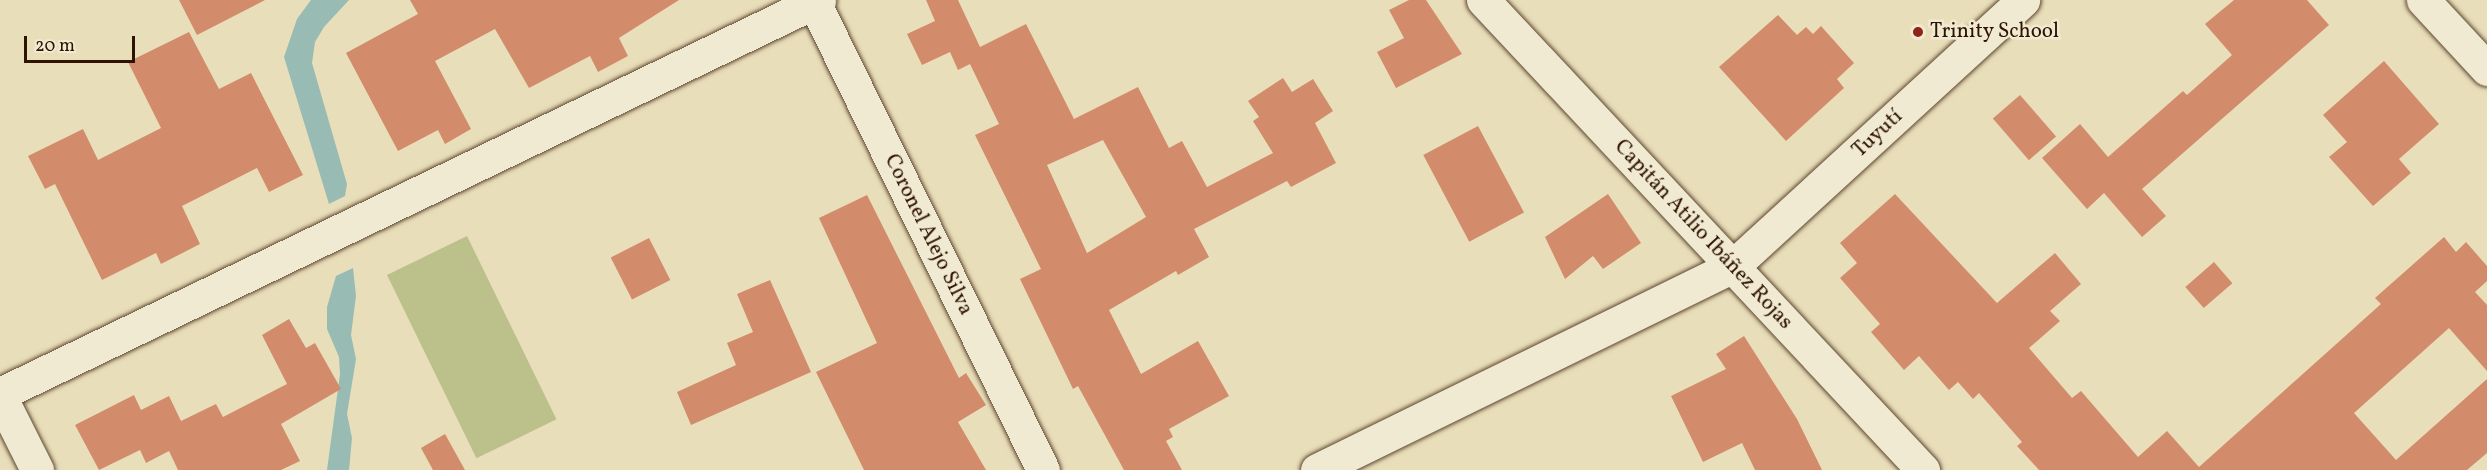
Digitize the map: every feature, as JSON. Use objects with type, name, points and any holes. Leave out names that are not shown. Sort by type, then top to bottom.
[{"type":"street","name":"Capitán Atilio Ibáñez Rojas","points":[[1483,0],[1923,470]]},
{"type":"street","name":"Tuyutí","points":[[1317,470],[1732,267],[2023,0]]},
{"type":"street","points":[[2423,0],[2487,69]]},
{"type":"street","points":[[37,470],[0,395],[815,1]]},
{"type":"street","name":"Coronel Alejo Silva","points":[[815,1],[1044,470]]},
{"type":"green space","points":[[467,236],[556,419],[476,458],[387,275]]},
{"type":"water","points":[[311,0],[349,0],[324,27],[315,42],[312,63],[347,184],[345,196],[329,204],[284,57],[297,19]]},
{"type":"water","points":[[353,268],[356,296],[351,335],[356,359],[347,414],[352,438],[349,470],[327,470],[340,374],[339,357],[327,329],[327,307],[336,276]]},
{"type":"building","points":[[179,0],[265,0],[197,35]]},
{"type":"building","points":[[410,0],[679,0],[619,38],[628,56],[598,72],[590,56],[529,88],[495,29],[435,61],[471,129],[445,144],[438,130],[398,151],[346,53],[418,14]]},
{"type":"building","points":[[926,0],[958,0],[980,47],[1026,24],[1074,119],[1138,87],[1169,148],[1182,141],[1207,187],[1273,153],[1253,121],[1259,117],[1248,101],[1283,78],[1292,92],[1313,79],[1333,111],[1315,123],[1336,163],[1291,187],[1287,181],[1194,229],[1209,257],[1178,275],[1176,271],[1109,310],[1141,374],[1198,341],[1229,396],[1169,429],[1173,437],[1166,441],[1182,470],[1124,470],[1078,386],[1073,389],[1020,279],[1041,269],[975,135],[999,124],[970,64],[958,70],[950,52],[922,65],[907,34],[935,21]],"holes":[[[1103,140],[1146,217],[1087,253],[1047,165]]]},
{"type":"building","points":[[1409,0],[1426,0],[1462,54],[1396,88],[1377,52],[1404,38],[1389,10]]},
{"type":"building","points":[[2234,0],[2307,0],[2329,25],[2142,189],[2166,216],[2142,237],[2104,193],[2087,209],[2042,158],[2080,124],[2108,157],[2183,91],[2187,95],[2232,55],[2205,24]]},
{"type":"building","points":[[1778,15],[1797,35],[1806,27],[1813,34],[1821,26],[1854,63],[1837,79],[1844,88],[1786,141],[1719,67]]},
{"type":"building","points":[[189,32],[219,89],[251,73],[303,175],[269,192],[257,168],[182,206],[200,244],[161,264],[156,253],[102,280],[55,184],[45,189],[28,156],[83,129],[98,160],[161,128],[128,62]]},
{"type":"building","points":[[2384,61],[2439,124],[2399,159],[2411,173],[2373,206],[2329,157],[2347,142],[2323,115]]},
{"type":"building","points":[[2020,95],[2056,137],[2029,160],[1993,119]]},
{"type":"building","points":[[1478,126],[1524,213],[1469,242],[1423,155]]},
{"type":"building","points":[[1608,194],[1641,243],[1603,269],[1593,256],[1565,279],[1545,237]]},
{"type":"building","points":[[1895,194],[1997,303],[2055,253],[2081,284],[2050,311],[2060,321],[2029,348],[2072,398],[2081,391],[2138,457],[2167,431],[2199,467],[2381,304],[2375,298],[2444,237],[2456,252],[2466,242],[2487,266],[2487,281],[2475,292],[2487,305],[2487,371],[2449,328],[2354,413],[2396,460],[2487,379],[2487,453],[2467,470],[2039,470],[2017,446],[2022,442],[1979,393],[1973,399],[1958,382],[1949,390],[1919,356],[1904,370],[1871,332],[1880,324],[1840,278],[1857,263],[1840,243]]},
{"type":"building","points":[[867,195],[959,378],[966,373],[986,405],[958,422],[986,470],[864,470],[816,372],[877,343],[819,218]]},
{"type":"building","points":[[649,238],[670,280],[632,299],[611,258]]},
{"type":"building","points":[[2214,262],[2232,283],[2204,308],[2185,287]]},
{"type":"building","points":[[770,280],[811,372],[691,425],[677,392],[736,365],[727,343],[753,332],[737,294]]},
{"type":"building","points":[[289,319],[306,348],[315,343],[341,389],[281,424],[300,461],[281,470],[178,470],[169,451],[146,463],[140,450],[99,470],[75,425],[134,395],[141,410],[169,396],[181,421],[216,404],[223,417],[287,384],[262,335]]},
{"type":"building","points":[[1744,336],[1797,419],[1822,470],[1755,470],[1742,443],[1703,462],[1671,396],[1726,369],[1716,354]]},
{"type":"building","points":[[445,434],[465,470],[433,470],[421,448]]},
{"type":"place","name":"Trinity School","points":[[1918,32]]}]
